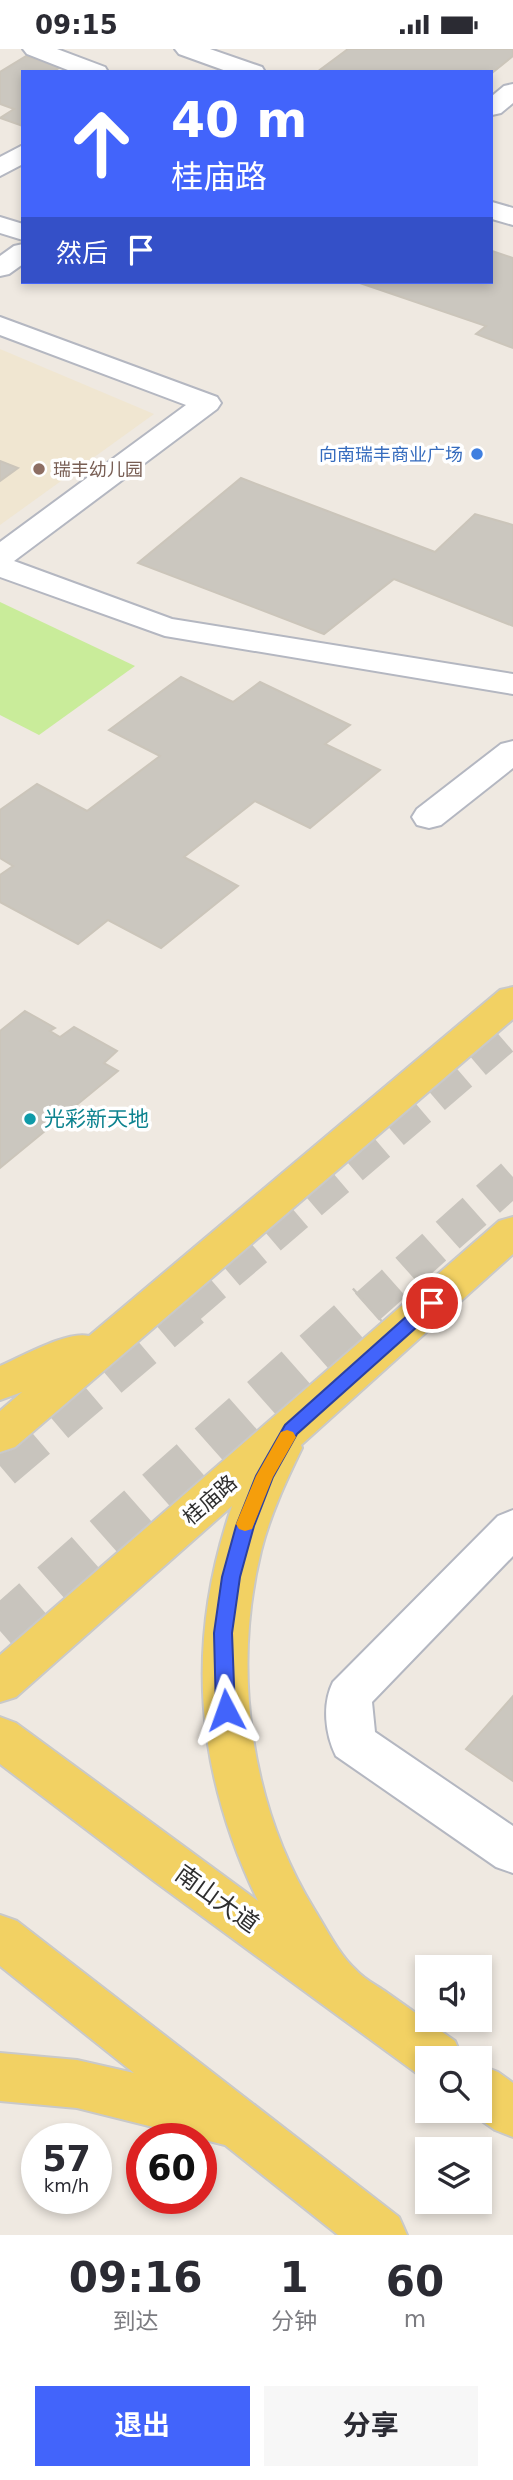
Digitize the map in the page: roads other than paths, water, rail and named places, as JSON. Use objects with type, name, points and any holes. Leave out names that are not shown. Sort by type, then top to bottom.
[{"type":"main road","points":[[0,1436],[513,999]]},
{"type":"main road","name":"桂庙路","points":[[0,1683],[513,1231]]},
{"type":"main road","points":[[0,1384],[42,1368],[98,1340],[148,1308]]},
{"type":"main road","points":[[291,1429],[265,1476],[245,1526],[234,1565],[223,1633],[223,1690],[230,1749],[246,1809],[268,1869],[299,1928],[338,1987]]},
{"type":"main road","name":"南山大道","points":[[0,1737],[171,1866],[420,2046]]},
{"type":"main road","points":[[0,1937],[380,2235]]},
{"type":"main road","points":[[0,2077],[77,2084],[161,2103],[244,2127]]},
{"type":"main road","points":[[492,2098],[513,2113]]},
{"type":"street","points":[[35,49],[91,70]]},
{"type":"street","points":[[187,49],[247,70]]},
{"type":"street","points":[[493,107],[513,91]]},
{"type":"street","points":[[0,167],[21,154]]},
{"type":"street","points":[[493,210],[513,216]]},
{"type":"street","points":[[0,225],[21,231]]},
{"type":"street","points":[[0,268],[21,253]]},
{"type":"street","points":[[0,325],[206,403],[0,557]]},
{"type":"street","points":[[0,566],[165,627],[513,684]]},
{"type":"street","points":[[429,817],[513,751]]},
{"type":"street","points":[[513,1528],[349,1696],[352,1742],[513,1852]]},
{"type":"tunnel","points":[[187,1307],[513,1028]]},
{"type":"tunnel","points":[[367,1307],[513,1177]]},
{"type":"tunnel","points":[[0,1466],[189,1305]]},
{"type":"tunnel","points":[[0,1631],[369,1305]]},
{"type":"place","name":"向南瑞丰商业广场","points":[[477,454]]},
{"type":"place","name":"瑞丰幼儿园","points":[[39,469]]},
{"type":"place","name":"光彩新天地","points":[[30,1119]]}]
